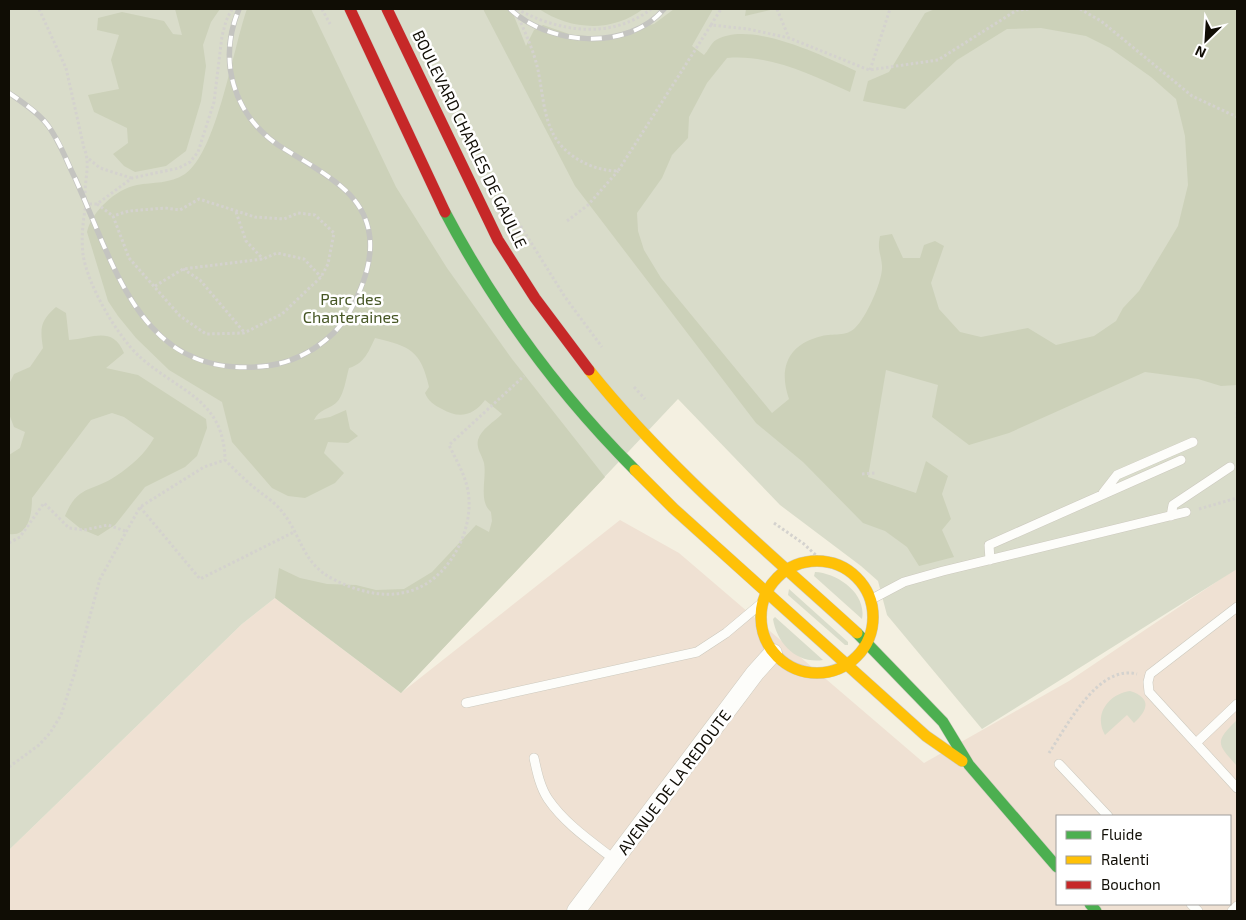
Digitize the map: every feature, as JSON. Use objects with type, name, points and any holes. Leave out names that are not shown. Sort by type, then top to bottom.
[{"type":"main road","name":"BOULEVARD CHARLES DE GAULLE","points":[[350,9],[435,192],[461,242],[489,289],[555,383],[595,430],[764,597],[848,664],[926,736],[968,765]]},
{"type":"main road","name":"BOULEVARD CHARLES DE GAULLE","points":[[387,9],[498,240],[535,298],[619,408],[674,465],[868,643],[943,722],[968,765],[1056,865]]},
{"type":"main road","points":[[822,561],[831,563],[850,572],[865,589],[870,600],[873,615],[868,643],[848,664],[834,670],[816,673],[798,669],[773,653],[764,634],[761,618],[764,597],[776,578],[787,570],[803,563],[822,561]]},
{"type":"street","name":"AVENUE DE LA REDOUTE","points":[[576,911],[755,673],[773,653]]},
{"type":"lane","points":[[1102,493],[1117,475],[1193,442]]},
{"type":"lane","points":[[990,560],[989,546],[1102,493],[1181,460]]},
{"type":"lane","points":[[1171,516],[1173,505],[1230,467]]},
{"type":"lane","points":[[870,600],[904,582],[1186,512]]},
{"type":"lane","points":[[466,703],[696,652],[726,633],[764,597]]},
{"type":"lane","points":[[1237,607],[1150,674],[1149,677],[1149,692],[1237,788]]},
{"type":"lane","points":[[1196,743],[1237,704]]},
{"type":"lane","points":[[534,758],[541,786],[548,799],[570,824],[615,860]]},
{"type":"lane","points":[[1059,764],[1107,815]]},
{"type":"lane","points":[[1232,911],[1237,906]]},
{"type":"path","points":[[39,9],[66,68],[84,148],[89,159],[100,168],[132,178]]},
{"type":"path","points":[[86,204],[97,204],[132,178],[178,168],[190,162],[198,152],[214,102],[222,36],[232,9]]},
{"type":"path","points":[[516,9],[550,23],[573,28],[598,30],[622,26],[639,18],[651,9]]},
{"type":"path","points":[[516,9],[536,60],[551,130],[566,150],[584,164],[607,171],[618,171]]},
{"type":"path","points":[[568,221],[588,205],[618,171],[721,9]]},
{"type":"path","points":[[777,9],[789,38]]},
{"type":"path","points":[[870,70],[890,9]]},
{"type":"path","points":[[711,25],[748,29],[789,38],[870,70],[938,60],[1017,10],[1030,9]]},
{"type":"path","points":[[1080,9],[1101,21],[1192,96],[1237,117]]},
{"type":"path","points":[[89,159],[83,191],[86,204],[82,227],[83,255],[90,277],[107,312],[138,355],[159,372],[194,395],[215,416],[225,445],[225,460],[284,512],[306,556],[331,578],[359,591],[371,593],[410,591],[429,582],[456,553],[466,528],[469,509],[465,478],[449,445],[529,371]]},
{"type":"path","points":[[97,204],[113,216],[129,258],[180,316],[206,334],[244,333],[282,314],[321,278],[328,264],[334,233],[315,215],[298,213],[284,218],[255,217],[199,199],[180,210],[165,208],[129,211],[113,216]]},
{"type":"path","points":[[509,206],[565,297],[605,351]]},
{"type":"path","points":[[236,211],[246,241],[263,259]]},
{"type":"path","points":[[155,286],[183,269],[263,259],[277,253],[304,259],[321,278]]},
{"type":"path","points":[[183,269],[200,280],[244,333]]},
{"type":"path","points":[[629,382],[648,403]]},
{"type":"path","points":[[1237,412],[1237,418]]},
{"type":"path","points":[[9,767],[39,745],[50,733],[61,715],[100,579],[140,507],[204,467],[225,460]]},
{"type":"path","points":[[862,474],[875,473]]},
{"type":"path","points":[[1186,512],[1237,498]]},
{"type":"path","points":[[9,543],[20,538],[44,503],[69,528],[84,530],[108,524],[125,532]]},
{"type":"path","points":[[140,507],[200,579],[294,532]]},
{"type":"path","points":[[768,518],[804,544],[822,561]]},
{"type":"path","points":[[1059,764],[1048,754],[1097,686],[1111,676],[1123,673],[1149,677]]},
{"type":"shaded area","points":[[620,520],[679,553],[924,763],[1069,681],[1237,568],[1237,911],[9,911],[9,850],[242,624],[275,598],[401,693]]},
{"type":"green space","name":"Parc des Chanteraines","points":[[9,9],[1237,9],[1237,569],[982,729],[887,615],[878,581],[780,505],[678,399],[401,693],[275,598],[242,624],[9,850]]},
{"type":"green space","points":[[175,9],[220,9],[211,22],[203,45],[206,66],[201,101],[186,151],[166,166],[135,172],[124,166],[113,154],[128,143],[127,128],[94,112],[88,95],[119,89],[111,60],[119,35],[97,30],[98,18],[122,12],[164,21],[173,34],[182,35]]},
{"type":"green space","points":[[247,9],[311,9],[396,187],[447,268],[512,359],[605,477],[401,693],[275,598],[279,568],[300,578],[327,584],[356,585],[376,590],[404,589],[432,572],[476,525],[489,532],[492,521],[491,512],[485,502],[485,469],[478,449],[478,440],[482,432],[502,414],[485,400],[471,413],[460,415],[436,406],[426,396],[425,393],[429,387],[418,358],[412,352],[397,344],[375,338],[362,360],[349,368],[339,400],[318,414],[314,420],[330,417],[346,410],[350,429],[358,436],[348,443],[328,442],[324,453],[344,473],[335,483],[305,498],[288,496],[272,488],[232,442],[222,402],[169,370],[136,338],[118,316],[108,301],[87,232],[99,209],[113,196],[129,187],[173,180],[185,174],[196,162],[206,144],[223,98]]},
{"type":"green space","points":[[483,9],[516,9],[512,11],[526,46],[534,30],[543,25],[572,35],[602,37],[654,24],[674,9],[713,9],[692,46],[704,55],[716,40],[731,35],[748,34],[787,42],[856,71],[850,92],[790,67],[759,59],[727,58],[707,83],[689,117],[688,138],[672,155],[662,178],[637,213],[638,231],[644,250],[661,278],[772,413],[789,399],[785,377],[789,359],[794,351],[810,340],[822,336],[848,333],[855,328],[864,316],[877,290],[882,273],[879,248],[880,236],[892,234],[903,258],[920,258],[924,245],[935,241],[944,246],[931,283],[939,309],[960,332],[981,337],[1028,328],[1056,345],[1094,336],[1116,321],[1123,308],[1139,291],[1178,226],[1188,185],[1185,136],[1176,99],[1151,77],[1110,48],[1086,36],[1041,28],[1007,29],[957,60],[905,109],[863,101],[868,81],[889,72],[925,13],[935,9],[1237,9],[1237,385],[1221,386],[1198,379],[1145,372],[1009,433],[969,445],[932,417],[938,385],[886,370],[868,477],[916,493],[926,461],[948,476],[942,494],[951,519],[942,530],[954,557],[919,566],[907,547],[885,531],[863,523],[803,462],[756,423],[575,186]]},
{"type":"green space","points":[[539,9],[643,9],[631,17],[618,22],[591,26],[577,25],[564,21]]},
{"type":"green space","points":[[746,9],[774,9],[745,16]]},
{"type":"green space","points":[[56,307],[66,313],[69,340],[107,336],[119,344],[124,353],[106,368],[138,375],[206,419],[207,428],[197,456],[185,467],[145,487],[115,525],[98,536],[81,529],[65,516],[70,506],[75,498],[87,490],[108,481],[127,468],[142,454],[154,438],[124,417],[112,413],[91,420],[32,498],[30,517],[25,528],[16,534],[9,534],[9,455],[20,448],[25,432],[14,427],[9,414],[9,384],[14,374],[30,367],[43,348],[42,325],[47,316]]},
{"type":"green space","points":[[815,572],[832,576],[849,586],[860,601],[862,619],[814,576]]},
{"type":"green space","points":[[789,589],[848,642],[848,645],[845,645],[788,595]]},
{"type":"green space","points":[[775,617],[823,660],[805,659],[790,650],[779,637],[773,619]]},
{"type":"green space","points":[[1130,691],[1142,697],[1146,705],[1145,709],[1134,723],[1127,715],[1105,735],[1101,720],[1105,706],[1116,696]]},
{"type":"green space","points":[[1237,720],[1237,766],[1225,753],[1221,743],[1224,733]]},
{"type":"railway","points":[[9,93],[38,115],[55,136],[121,281],[139,312],[162,337],[190,356],[224,366],[266,366],[290,360],[314,349],[334,333],[349,313],[364,281],[370,249],[369,233],[365,218],[357,203],[344,189],[320,171],[278,145],[262,132],[240,101],[233,84],[230,66],[230,47],[239,9]]},
{"type":"railway","points":[[510,9],[526,21],[545,30],[566,36],[588,39],[630,32],[649,23],[664,9]]},
{"type":"traffic: fast","points":[[445,212],[485,282],[530,348],[580,411],[635,470]]},
{"type":"traffic: fast","points":[[857,633],[943,722],[969,765],[1056,866]]},
{"type":"traffic: fast","points":[[1091,905],[1096,911]]},
{"type":"traffic: slow","points":[[589,370],[619,406],[684,474],[752,539],[857,633]]},
{"type":"traffic: slow","points":[[635,470],[673,508],[926,736],[962,761]]},
{"type":"traffic: slow","points":[[817,561],[838,565],[856,578],[869,596],[873,617],[869,638],[856,656],[838,669],[817,673],[796,669],[778,656],[765,638],[761,617],[765,596],[778,578],[796,565],[817,561]]},
{"type":"traffic: jam","points":[[350,9],[445,212]]},
{"type":"traffic: jam","points":[[387,9],[498,240],[535,298],[589,370]]}]
